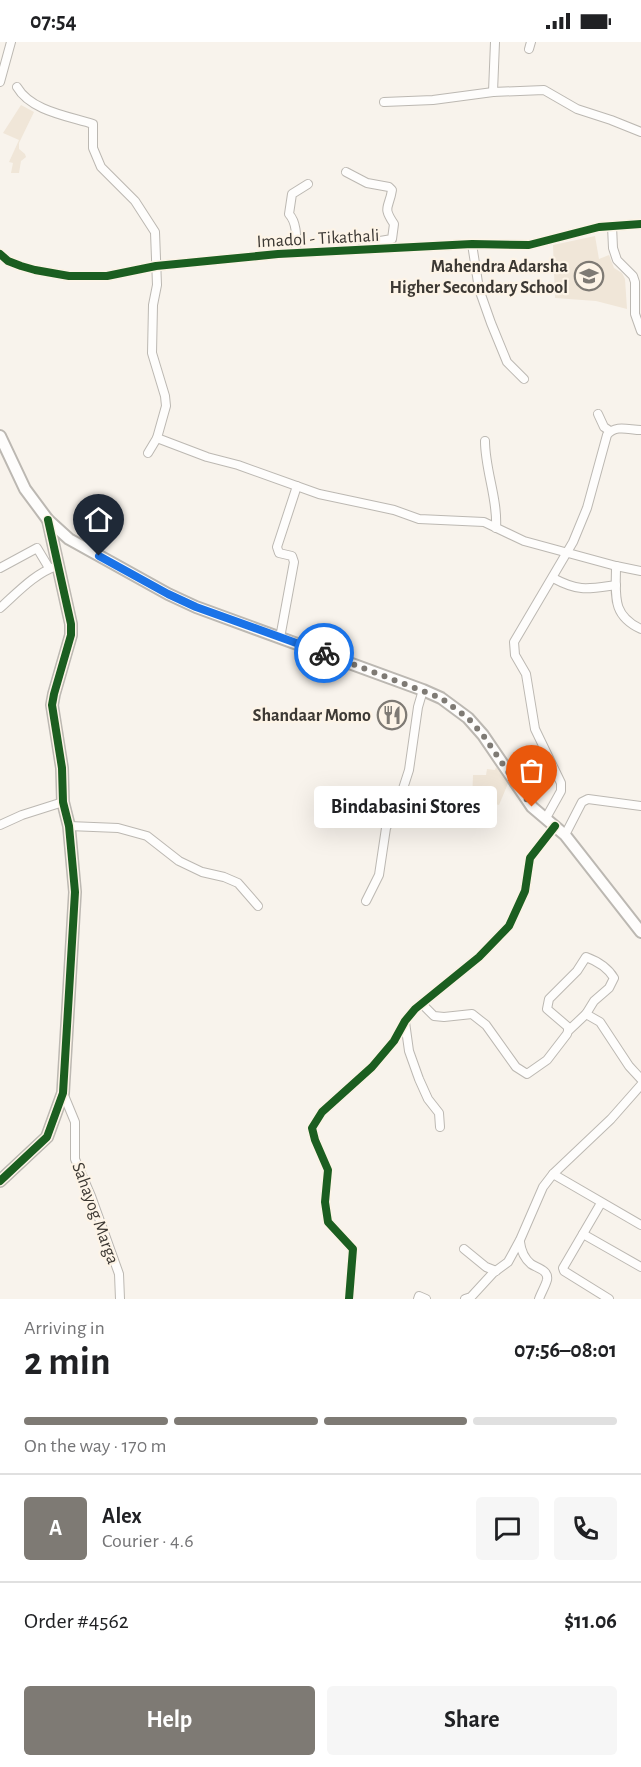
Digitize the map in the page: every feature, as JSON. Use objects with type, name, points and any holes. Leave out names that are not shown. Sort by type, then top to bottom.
[{"type":"main road","points":[[0,436],[25,489],[48,520],[69,539],[196,607],[423,690],[441,698],[468,718],[483,735],[532,807],[565,835],[641,932]]},
{"type":"main road","points":[[0,1181],[47,1137],[63,1093],[75,892],[69,826],[63,802],[62,768],[52,705],[71,635],[71,624],[53,567],[48,520]]},
{"type":"street","points":[[0,82],[11,42]]},
{"type":"street","points":[[493,92],[495,42]]},
{"type":"street","points":[[17,87],[23,98],[44,108],[93,124],[93,148],[101,167],[135,201],[154,229],[157,285],[153,305],[152,353],[166,402],[157,438],[148,453]]},
{"type":"street","points":[[384,102],[433,100],[493,92],[544,90],[577,110],[641,132]]},
{"type":"street","points":[[346,172],[367,183],[383,185],[392,190],[387,214],[394,224],[392,238],[355,251]]},
{"type":"street","points":[[296,253],[295,226],[289,214],[292,194],[308,184]]},
{"type":"street","name":"Imadol - Tikathali","points":[[0,254],[8,261],[21,266],[69,276],[107,276],[156,266],[296,253],[472,244],[529,245],[593,228],[641,224]]},
{"type":"street","points":[[612,225],[613,248],[617,260],[633,276],[635,282],[635,314],[641,331]]},
{"type":"street","points":[[472,244],[479,289],[501,348],[507,362],[524,379]]},
{"type":"street","points":[[598,414],[604,427],[610,431],[627,428],[641,430]]},
{"type":"street","points":[[546,818],[558,801],[561,783],[532,722],[526,674],[515,655],[514,642],[573,542],[587,508],[610,431]]},
{"type":"street","points":[[157,438],[319,494],[394,510],[419,519],[484,522],[524,541],[641,571]]},
{"type":"street","points":[[485,441],[496,528]]},
{"type":"street","points":[[280,638],[294,562],[292,556],[279,553],[277,547],[297,486]]},
{"type":"street","points":[[0,568],[37,548],[53,567],[32,580],[0,608]]},
{"type":"street","points":[[616,566],[616,603],[620,614],[629,624],[641,629]]},
{"type":"street","points":[[553,578],[569,587],[588,589],[616,585]]},
{"type":"street","points":[[366,901],[379,875],[386,828],[399,801],[409,770],[417,707],[423,690]]},
{"type":"street","points":[[565,835],[582,802],[588,799],[641,806]]},
{"type":"street","points":[[0,825],[22,815],[63,802]]},
{"type":"street","points":[[69,826],[118,828],[147,836],[179,861],[202,872],[238,883],[258,906]]},
{"type":"street","points":[[349,1299],[353,1249],[327,1222],[325,1203],[328,1170],[312,1128],[322,1112],[372,1067],[394,1041],[405,1021],[479,957],[509,926],[525,891],[530,858],[555,826]]},
{"type":"street","points":[[422,1004],[434,1016],[472,1014],[486,1025],[516,1067],[527,1074],[547,1060],[568,1031],[586,1014],[594,1001],[609,988],[614,978],[610,971],[586,957],[577,971],[549,999],[547,1009],[568,1027],[568,1031]]},
{"type":"street","points":[[586,1014],[600,1023],[629,1066],[641,1079]]},
{"type":"street","points":[[405,1021],[409,1051],[428,1099],[439,1113],[440,1127]]},
{"type":"street","points":[[465,1299],[471,1297],[508,1262],[543,1187],[553,1174],[610,1119],[641,1085]]},
{"type":"street","name":"Sahayog Marga","points":[[63,1093],[75,1122],[75,1159],[119,1274],[120,1299]]},
{"type":"street","points":[[553,1174],[641,1225]]},
{"type":"street","points":[[602,1203],[563,1270],[609,1299]]},
{"type":"street","points":[[583,1234],[641,1267]]},
{"type":"street","points":[[520,1240],[522,1253],[530,1263],[547,1275],[539,1299]]},
{"type":"street","points":[[464,1249],[486,1267],[496,1271]]},
{"type":"street","points":[[418,1299],[419,1296],[426,1299]]},
{"type":"shaded area","points":[[21,105],[34,112],[19,143],[19,149],[26,157],[21,161],[19,173],[11,173],[13,163],[9,162],[19,140],[3,133]]},
{"type":"shaded area","name":"Mahendra Adarsha Higher Secondary School","points":[[595,236],[599,259],[609,255],[614,268],[622,273],[625,279],[627,309],[596,301],[555,298],[553,245]]},
{"type":"shaded area","points":[[496,767],[509,781],[499,805],[487,802],[486,807],[472,803],[473,775],[486,775],[487,769],[495,770]]},
{"type":"cycle path","points":[[0,254],[8,261],[35,270],[69,276],[107,276],[156,266],[278,254],[472,244],[529,245],[599,227],[641,224]]},
{"type":"cycle path","points":[[0,1181],[47,1137],[63,1093],[75,892],[69,826],[63,802],[62,768],[52,705],[71,635],[71,624],[48,520]]},
{"type":"cycle path","points":[[349,1299],[353,1249],[328,1222],[325,1202],[328,1170],[312,1128],[322,1112],[372,1067],[394,1041],[415,1009],[479,957],[509,926],[525,891],[530,858],[555,826]]},
{"type":"way so far","points":[[324,653],[441,698],[468,718],[483,735],[532,807]]},
{"type":"place","name":"Mahendra Adarsha Higher Secondary School","points":[[589,276]]},
{"type":"place","name":"Shandaar Momo","points":[[392,715]]},
{"type":"place","name":"Bindabasini Stores","points":[[532,807]]},
{"type":"route","points":[[99,556],[196,607],[324,653]]}]
